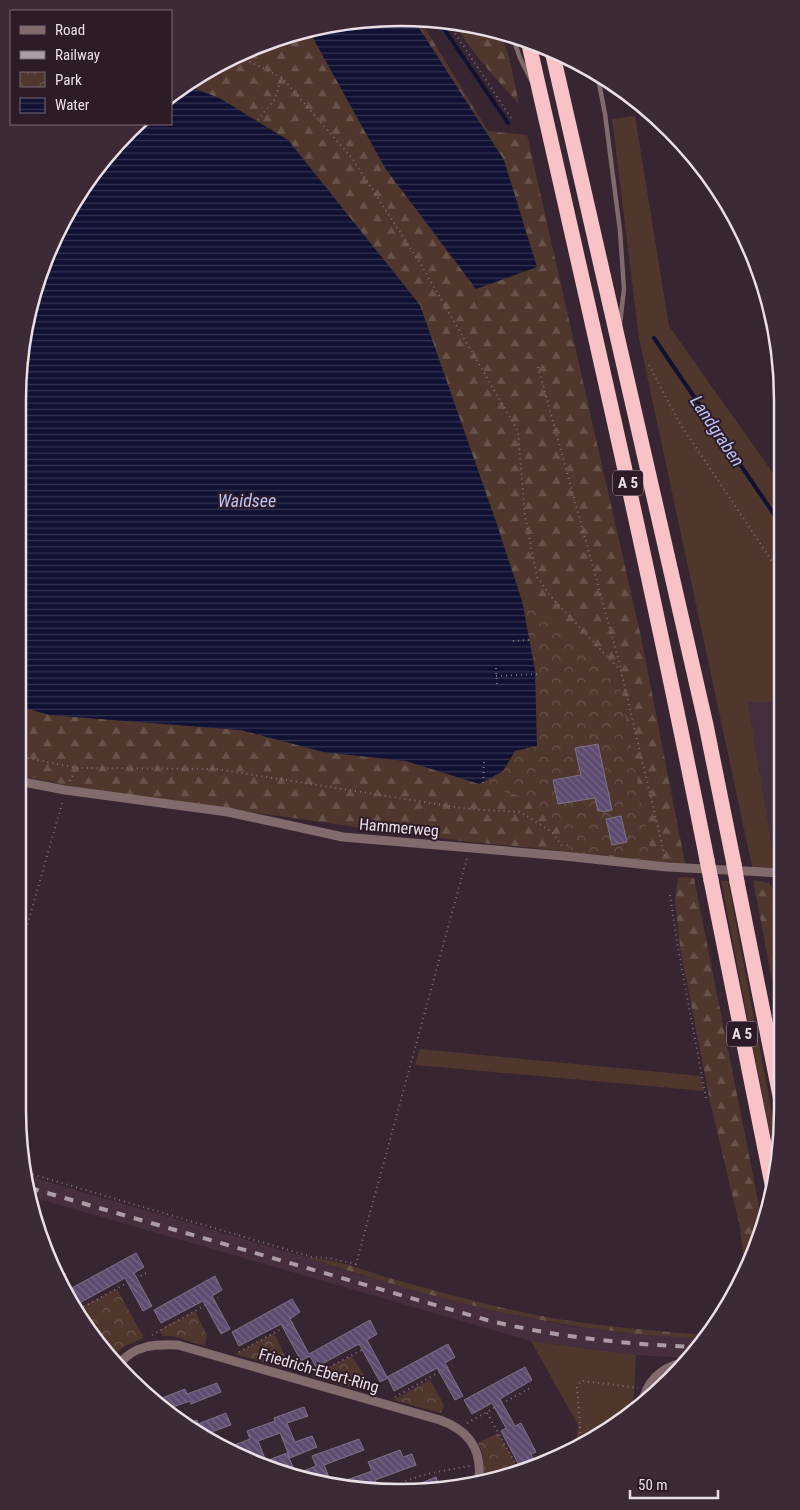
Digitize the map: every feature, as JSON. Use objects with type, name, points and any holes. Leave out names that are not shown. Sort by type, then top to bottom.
[{"type":"highway","name":"A 5","points":[[530,50],[661,633],[769,1169]]},
{"type":"highway","name":"A 5","points":[[554,60],[706,725],[774,1066]]},
{"type":"street","name":"Hammerweg","points":[[26,783],[65,790],[228,812],[343,836],[667,867],[774,873]]},
{"type":"street","name":"Friedrich-Ebert-Ring","points":[[123,1360],[136,1350],[157,1344],[178,1345],[440,1420],[458,1428],[473,1445],[478,1456],[479,1476]]},
{"type":"street","points":[[646,1391],[656,1376],[670,1368]]},
{"type":"lane","points":[[515,45],[543,106]]},
{"type":"lane","points":[[599,83],[605,114],[620,231],[624,289],[619,340]]},
{"type":"path","points":[[453,30],[513,121]]},
{"type":"path","points":[[246,60],[280,77],[352,158],[420,263],[518,431],[525,516],[537,577],[553,599],[621,672]]},
{"type":"path","points":[[258,120],[275,99],[280,77]]},
{"type":"path","points":[[649,364],[679,422],[774,564]]},
{"type":"path","points":[[538,366],[621,672],[659,826],[667,867]]},
{"type":"path","points":[[513,641],[530,640]]},
{"type":"path","points":[[496,668],[497,685]]},
{"type":"path","points":[[496,676],[537,674]]},
{"type":"path","points":[[26,758],[76,768],[216,770],[468,809],[520,812],[552,832],[562,847],[564,856]]},
{"type":"path","points":[[483,783],[484,762]]},
{"type":"path","points":[[26,929],[65,790],[76,768]]},
{"type":"path","points":[[32,1174],[312,1257],[328,1258],[356,1264],[469,848]]},
{"type":"path","points":[[670,895],[706,1098]]},
{"type":"path","points":[[82,1307],[146,1274]]},
{"type":"path","points":[[152,1334],[218,1298]]},
{"type":"path","points":[[226,1359],[296,1321]]},
{"type":"path","points":[[302,1381],[373,1344]]},
{"type":"path","points":[[382,1404],[452,1365]]},
{"type":"path","points":[[580,1438],[577,1388],[580,1382],[633,1387],[646,1391]]},
{"type":"path","points":[[458,1428],[530,1388]]},
{"type":"path","points":[[487,1412],[516,1465]]},
{"type":"path","points":[[399,1484],[406,1480],[434,1472],[479,1465]]},
{"type":"shaded area","points":[[748,702],[774,702],[774,857]]},
{"type":"shaded area","points":[[32,1177],[309,1258],[357,1274],[518,1316],[616,1332],[697,1338],[679,1358],[636,1355],[531,1341],[37,1198]]},
{"type":"green space","points":[[400,26],[424,27],[488,131],[527,135],[641,637],[685,863],[648,864],[555,850],[471,842],[356,827],[75,787],[26,777],[26,708],[50,715],[241,730],[324,752],[406,761],[525,797],[560,829],[571,850],[651,859],[531,596],[522,601],[493,513],[221,99],[194,88],[235,65],[280,46],[327,33],[351,29]]},
{"type":"green space","points":[[459,31],[503,41],[509,57],[519,104],[484,64]]},
{"type":"green space","points":[[635,116],[669,326],[774,475],[774,702],[748,702],[774,857],[774,872],[753,871],[639,338],[612,119]]},
{"type":"green space","points":[[531,596],[619,681],[652,860],[571,850],[560,829],[525,798],[479,784],[503,771],[515,751],[535,670],[522,601]]},
{"type":"green space","points":[[682,877],[694,878],[760,1211],[744,1256],[740,1228],[710,1101],[680,947],[675,900],[678,879]]},
{"type":"green space","points":[[753,880],[769,883],[774,890],[774,990]]},
{"type":"green space","points":[[721,881],[728,881],[774,1120],[772,1146]]},
{"type":"green space","points":[[420,1049],[701,1076],[704,1091],[415,1065]]},
{"type":"green space","points":[[309,1258],[338,1262],[386,1277],[529,1314],[603,1325],[699,1335],[697,1338],[651,1335],[551,1322],[453,1301]]},
{"type":"green space","points":[[117,1289],[144,1338],[125,1346],[116,1353],[103,1338],[82,1307]]},
{"type":"green space","points":[[195,1311],[207,1335],[205,1346],[172,1336],[163,1336],[159,1330]]},
{"type":"green space","points":[[274,1333],[285,1356],[282,1368],[235,1354]]},
{"type":"green space","points":[[531,1341],[636,1355],[633,1402],[608,1421],[577,1439],[578,1425]]},
{"type":"green space","points":[[351,1356],[365,1376],[361,1390],[312,1376]]},
{"type":"green space","points":[[430,1380],[444,1405],[441,1413],[393,1400]]},
{"type":"green space","points":[[498,1433],[516,1465],[485,1474],[483,1455],[478,1443]]},
{"type":"water","points":[[418,27],[504,160],[537,267],[476,289],[385,168],[312,37],[351,29]]},
{"type":"water","name":"Waidsee","points":[[194,88],[221,99],[288,140],[420,305],[522,601],[535,670],[537,746],[515,751],[503,771],[479,784],[406,761],[324,752],[241,730],[50,715],[26,708],[26,400],[29,351],[33,327],[46,280],[55,257],[76,213],[89,192],[103,172],[148,125],[172,125],[172,103]]},
{"type":"building","points":[[598,744],[612,810],[598,811],[595,798],[558,804],[553,780],[581,775],[575,748]]},
{"type":"building","points":[[621,816],[627,842],[612,845],[606,819]]},
{"type":"building","points":[[136,1253],[144,1267],[134,1273],[152,1306],[143,1311],[125,1278],[80,1303],[72,1288]]},
{"type":"building","points":[[215,1276],[222,1290],[212,1296],[230,1329],[221,1334],[203,1301],[161,1323],[154,1310]]},
{"type":"building","points":[[292,1299],[300,1312],[290,1319],[309,1354],[370,1320],[377,1334],[367,1340],[387,1377],[448,1344],[455,1357],[445,1363],[463,1396],[455,1400],[437,1368],[394,1391],[388,1378],[380,1382],[359,1344],[316,1367],[310,1356],[301,1361],[281,1324],[239,1346],[232,1332]]},
{"type":"building","points":[[525,1367],[532,1380],[500,1399],[515,1426],[521,1423],[536,1452],[531,1454],[533,1459],[519,1464],[501,1431],[506,1428],[492,1403],[472,1414],[464,1400]]},
{"type":"building","points":[[217,1383],[221,1392],[191,1404],[190,1401],[172,1407],[162,1398],[185,1389],[187,1394]]},
{"type":"building","points":[[304,1407],[308,1416],[287,1423],[295,1442],[312,1436],[317,1447],[290,1458],[280,1433],[258,1441],[265,1458],[235,1445],[250,1439],[247,1431],[275,1421],[274,1418]]},
{"type":"building","points":[[226,1413],[231,1425],[210,1432],[193,1422],[197,1420],[198,1424]]},
{"type":"building","points":[[359,1439],[364,1450],[324,1465],[329,1477],[303,1471],[316,1466],[312,1456]]},
{"type":"building","points":[[400,1450],[403,1457],[412,1454],[416,1465],[375,1480],[376,1482],[374,1483],[346,1480],[372,1471],[368,1462]]},
{"type":"building","points":[[287,1453],[293,1468],[269,1460]]},
{"type":"building","points":[[436,1477],[438,1482],[424,1483],[421,1483]]},
{"type":"waterway","name":"Landgraben","points":[[444,29],[508,123]]},
{"type":"waterway","name":"Landgraben","points":[[654,338],[774,514]]},
{"type":"railway","points":[[35,1189],[487,1320],[538,1331],[590,1339],[689,1347]]}]
